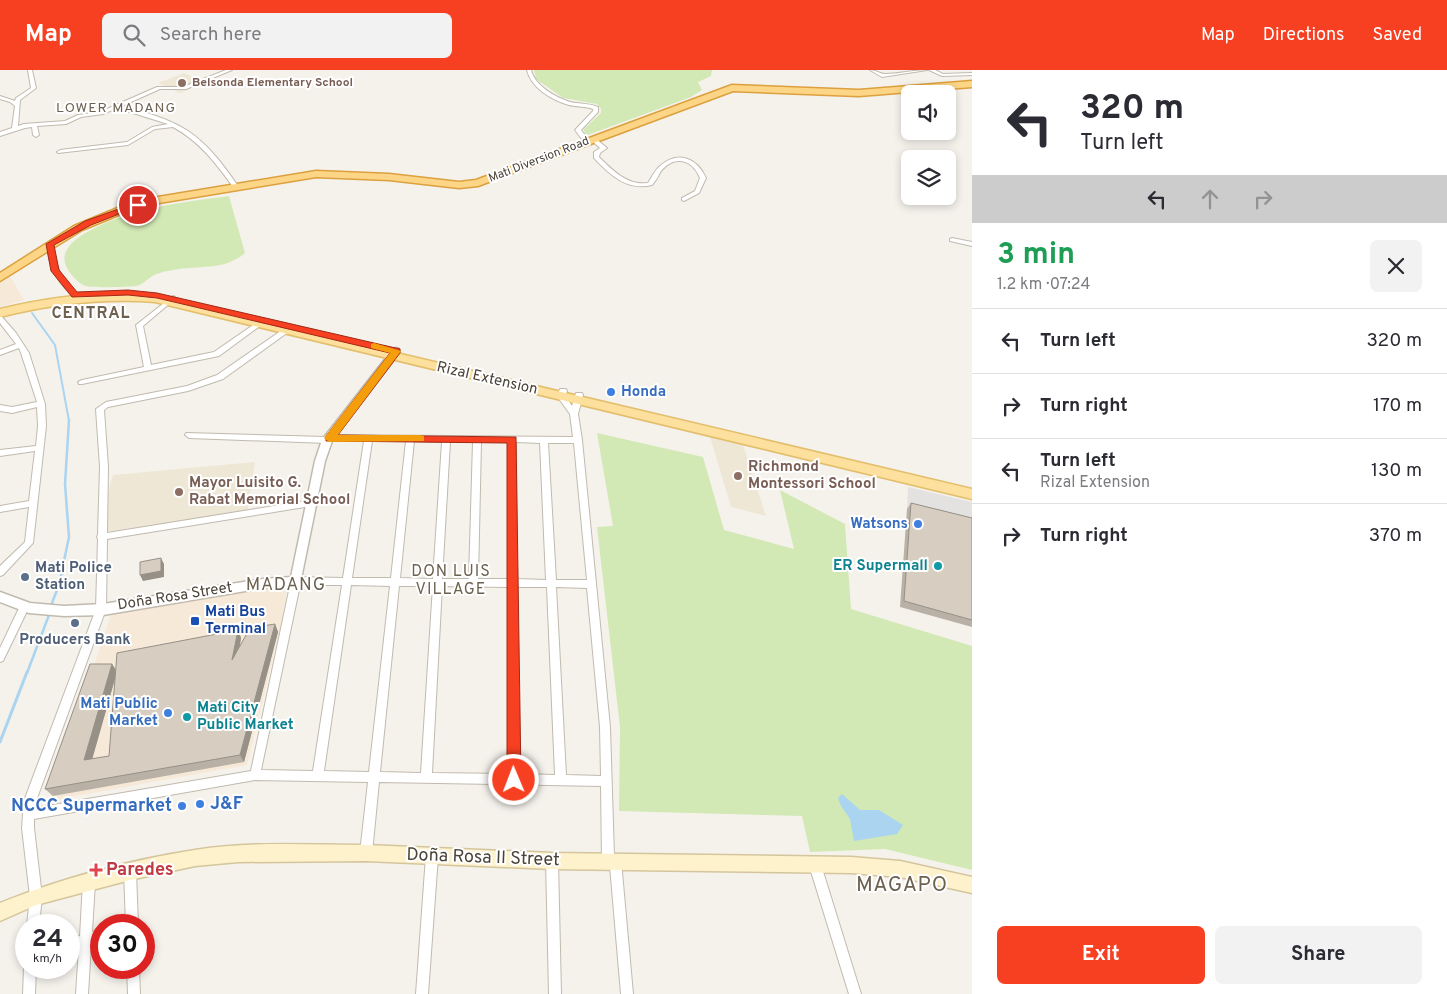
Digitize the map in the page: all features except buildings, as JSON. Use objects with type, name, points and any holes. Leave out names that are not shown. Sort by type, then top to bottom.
[{"type":"highway","name":"Mati Diversion Road","points":[[0,278],[50,244],[83,225],[124,209],[158,200],[316,174],[389,177],[468,184],[492,179],[589,140],[732,88],[859,93],[904,91],[972,84]]},
{"type":"main road","name":"Rizal Extension","points":[[0,313],[74,297]]},
{"type":"main road","name":"Rizal Extension","points":[[0,309],[74,297],[126,297],[170,300],[972,494]]},
{"type":"main road","name":"Rizal Extension","points":[[170,300],[287,330],[395,354]]},
{"type":"main road","name":"Rizal Extension","points":[[578,398],[972,486]]},
{"type":"main road","name":"Doña Rosa II Street","points":[[0,912],[36,897],[130,872],[194,858],[238,854],[366,853],[552,861],[877,866],[931,875],[972,885]]},
{"type":"street","points":[[15,128],[19,97],[34,88],[30,70]]},
{"type":"street","points":[[0,134],[15,128],[34,124],[66,122],[116,106],[162,87],[184,88],[230,70]]},
{"type":"street","points":[[529,70],[530,78],[558,99],[571,104],[596,108],[596,111],[578,130],[579,134],[604,148],[596,154],[600,161],[619,176],[640,186],[650,184],[662,167],[668,163],[680,158],[688,159],[698,169],[703,178],[697,192],[684,199]]},
{"type":"street","points":[[872,70],[882,76],[925,70]]},
{"type":"street","points":[[932,70],[942,75],[972,74]]},
{"type":"street","points":[[0,97],[17,105]]},
{"type":"street","points":[[116,106],[164,120],[201,142],[235,186]]},
{"type":"street","points":[[34,124],[36,136]]},
{"type":"street","points":[[60,152],[128,143],[154,128],[174,125]]},
{"type":"street","points":[[952,240],[972,244]]},
{"type":"street","points":[[50,244],[55,271],[74,297]]},
{"type":"street","points":[[148,368],[140,325],[170,300]]},
{"type":"street","points":[[0,319],[21,345],[40,404],[40,448],[29,543],[0,572]]},
{"type":"street","points":[[82,382],[216,354],[261,323]]},
{"type":"street","points":[[34,914],[36,897],[28,815],[38,776],[101,609],[101,537],[104,466],[102,407],[188,388],[220,377],[287,330]]},
{"type":"street","points":[[0,353],[21,345]]},
{"type":"street","points":[[254,775],[311,503],[328,439],[395,354]]},
{"type":"street","points":[[562,394],[574,414],[578,440],[605,728],[605,781],[611,861],[627,994]]},
{"type":"street","points":[[574,414],[578,398]]},
{"type":"street","points":[[0,408],[12,410],[40,404]]},
{"type":"street","points":[[189,435],[328,439],[578,440]]},
{"type":"street","points":[[318,776],[368,438]]},
{"type":"street","points":[[366,853],[410,439]]},
{"type":"street","points":[[426,778],[436,582],[446,439]]},
{"type":"street","points":[[473,582],[477,439]]},
{"type":"street","points":[[512,440],[514,780]]},
{"type":"street","points":[[544,440],[561,780]]},
{"type":"street","points":[[0,454],[40,448]]},
{"type":"street","points":[[0,509],[34,503]]},
{"type":"street","points":[[101,537],[311,503]]},
{"type":"street","name":"Doña Rosa Street","points":[[0,597],[24,607],[50,611],[101,609],[260,583],[296,581],[591,584]]},
{"type":"street","points":[[0,658],[24,607]]},
{"type":"street","points":[[28,815],[254,775],[605,781]]},
{"type":"street","points":[[422,994],[432,856]]},
{"type":"street","points":[[552,861],[555,994]]},
{"type":"street","points":[[815,865],[855,994]]},
{"type":"street","points":[[130,872],[132,914]]},
{"type":"street","points":[[82,994],[89,882]]},
{"type":"street","points":[[80,942],[90,939]]},
{"type":"street","points":[[29,994],[30,979]]},
{"type":"street","points":[[133,979],[134,994]]},
{"type":"shaded area","name":"Belsonda Elementary School","points":[[184,73],[206,82],[180,93],[158,83]]},
{"type":"shaded area","points":[[10,276],[24,300],[0,307],[0,283]]},
{"type":"shaded area","name":"Richmond Montessori School","points":[[710,437],[743,445],[766,516],[731,507]]},
{"type":"shaded area","name":"Mayor Luisito G. Rabat Memorial School","points":[[255,462],[248,509],[177,522],[103,532],[103,510],[113,475]]},
{"type":"shaded area","points":[[908,487],[972,502],[972,524],[907,508]]},
{"type":"shaded area","name":"Mati Public Market","points":[[288,584],[280,630],[247,765],[48,801],[112,612]]},
{"type":"green space","points":[[534,70],[712,70],[711,76],[698,82],[702,90],[691,97],[585,136],[584,129],[601,113],[601,109],[597,104],[563,98],[536,79]]},
{"type":"green space","points":[[229,196],[245,253],[229,263],[167,271],[153,276],[137,286],[118,287],[89,287],[80,283],[66,267],[65,255],[71,244],[82,235],[105,223],[157,207]]},
{"type":"green space","points":[[597,433],[703,457],[724,530],[794,549],[780,490],[845,524],[851,609],[972,646],[972,870],[885,849],[810,852],[802,816],[619,811],[620,727],[597,527],[613,526]]},
{"type":"water","points":[[842,794],[860,810],[879,810],[903,825],[897,834],[854,841],[850,819],[838,798]]},
{"type":"waterway","points":[[32,313],[55,345],[69,421]]},
{"type":"waterway","points":[[52,603],[59,585],[69,537],[65,484],[69,421]]},
{"type":"waterway","points":[[27,673],[49,615]]},
{"type":"waterway","points":[[0,742],[27,672]]},
{"type":"slow traffic","points":[[374,346],[396,351],[329,438],[420,439]]},
{"type":"place","name":"Belsonda Elementary School","points":[[182,83]]},
{"type":"place","name":"Honda","points":[[611,392]]},
{"type":"place","name":"Richmond Montessori School","points":[[738,476]]},
{"type":"place","name":"Mayor Luisito G. Rabat Memorial School","points":[[179,492]]},
{"type":"place","name":"Watsons","points":[[918,524]]},
{"type":"place","name":"ER Supermall","points":[[938,566]]},
{"type":"place","name":"Mati Police Station","points":[[25,577]]},
{"type":"place","name":"Mati Bus Terminal","points":[[195,621]]},
{"type":"place","name":"Producers Bank","points":[[75,623]]},
{"type":"place","name":"Mati Public Market","points":[[168,713]]},
{"type":"place","name":"Mati City Public Market","points":[[187,717]]},
{"type":"place","name":"J&F","points":[[200,804]]},
{"type":"place","name":"NCCC Supermarket","points":[[182,806]]},
{"type":"place","name":"Paredes","points":[[96,870]]},
{"type":"district","name":"LOWER MADANG","points":[[116,108]]},
{"type":"district","name":"CENTRAL","points":[[91,314]]},
{"type":"district","name":"DON LUIS VILLAGE","points":[[451,581]]},
{"type":"district","name":"MADANG","points":[[286,585]]},
{"type":"district","name":"MAGAPO","points":[[902,885]]},
{"type":"route","points":[[138,205],[88,223],[63,235],[50,244],[52,265],[58,278],[75,295],[128,293],[172,298],[396,351],[329,438],[512,440],[514,780]]}]
